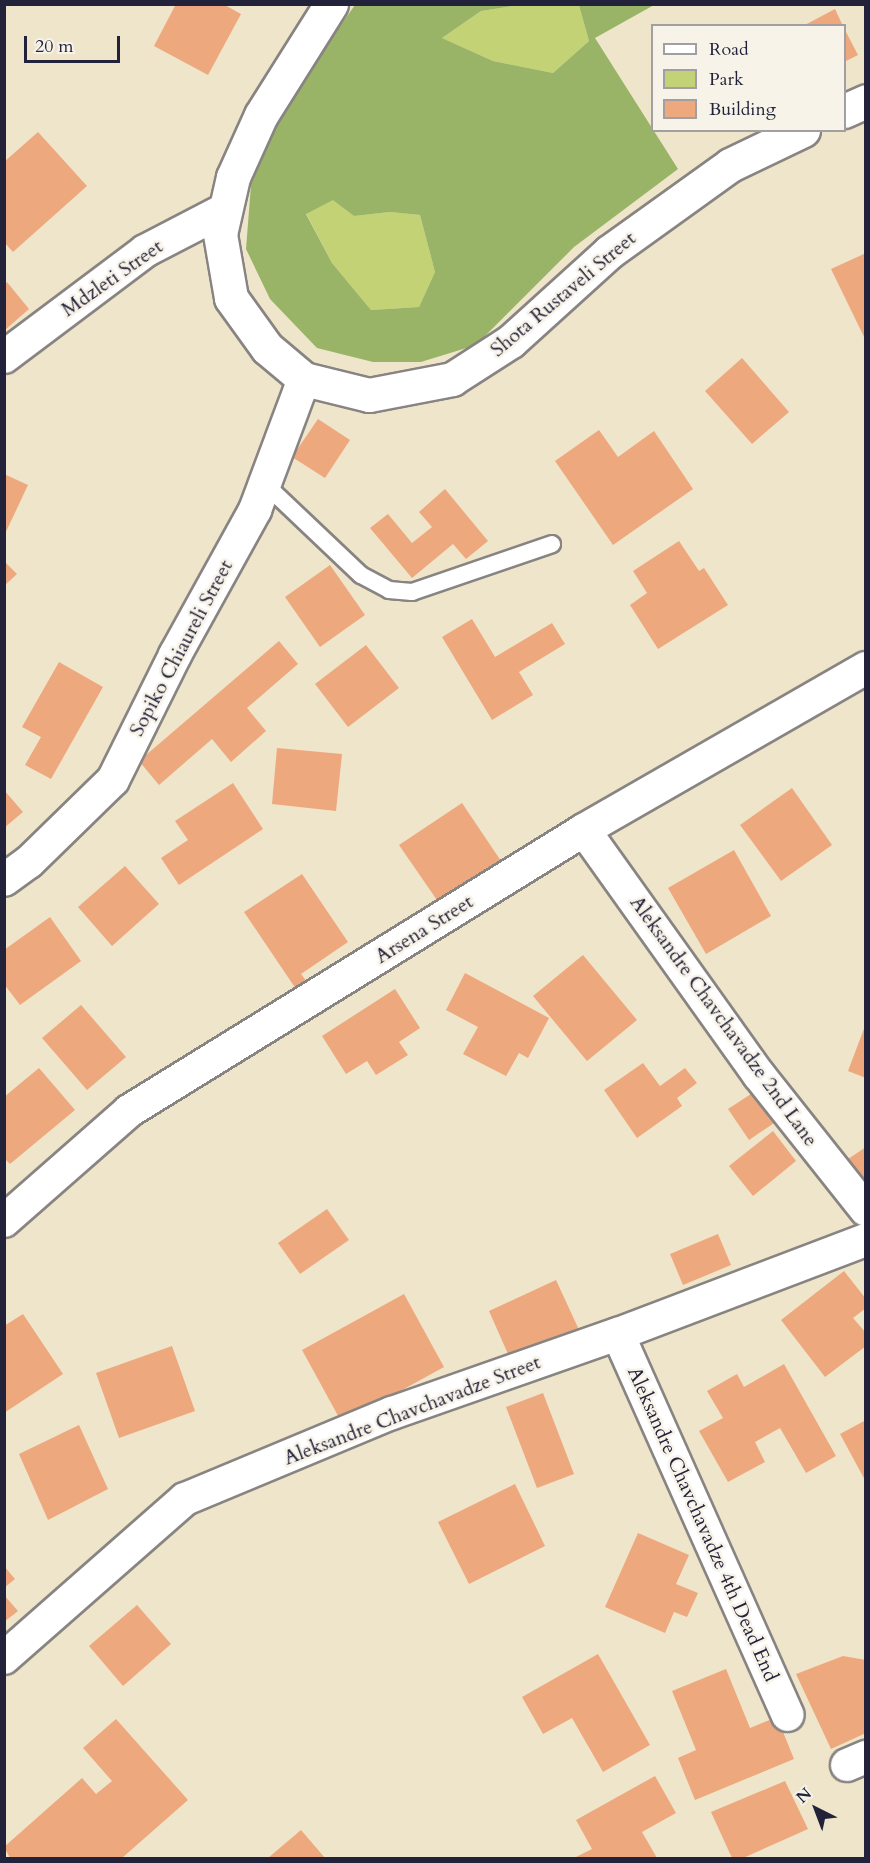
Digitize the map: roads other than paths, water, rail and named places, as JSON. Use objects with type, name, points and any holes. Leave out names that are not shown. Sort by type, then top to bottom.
[{"type":"main road","name":"Shota Rustaveli Street","points":[[331,4],[261,115],[233,177],[220,234],[231,298],[267,348],[304,380],[369,394],[452,379],[511,341],[609,252],[730,165],[799,132]]},
{"type":"main road","points":[[846,110],[866,101]]},
{"type":"street","name":"Mdzleti Street","points":[[4,357],[145,251],[226,209]]},
{"type":"street","name":"Sopiko Chiaureli Street","points":[[4,880],[29,862],[113,780],[265,484],[304,380]]},
{"type":"street","name":"Arsena Street","points":[[4,1221],[129,1112],[584,830],[866,668]]},
{"type":"street","name":"Aleksandre Chavchavadze 2nd Lane","points":[[584,830],[759,1075],[866,1210]]},
{"type":"street","name":"Aleksandre Chavchavadze Street","points":[[4,1658],[185,1499],[392,1413],[618,1334],[866,1240]]},
{"type":"street","name":"Aleksandre Chavchavadze 4th Dead End","points":[[618,1334],[788,1714]]},
{"type":"lane","points":[[265,484],[361,575],[389,590],[412,592],[552,544]]}]
